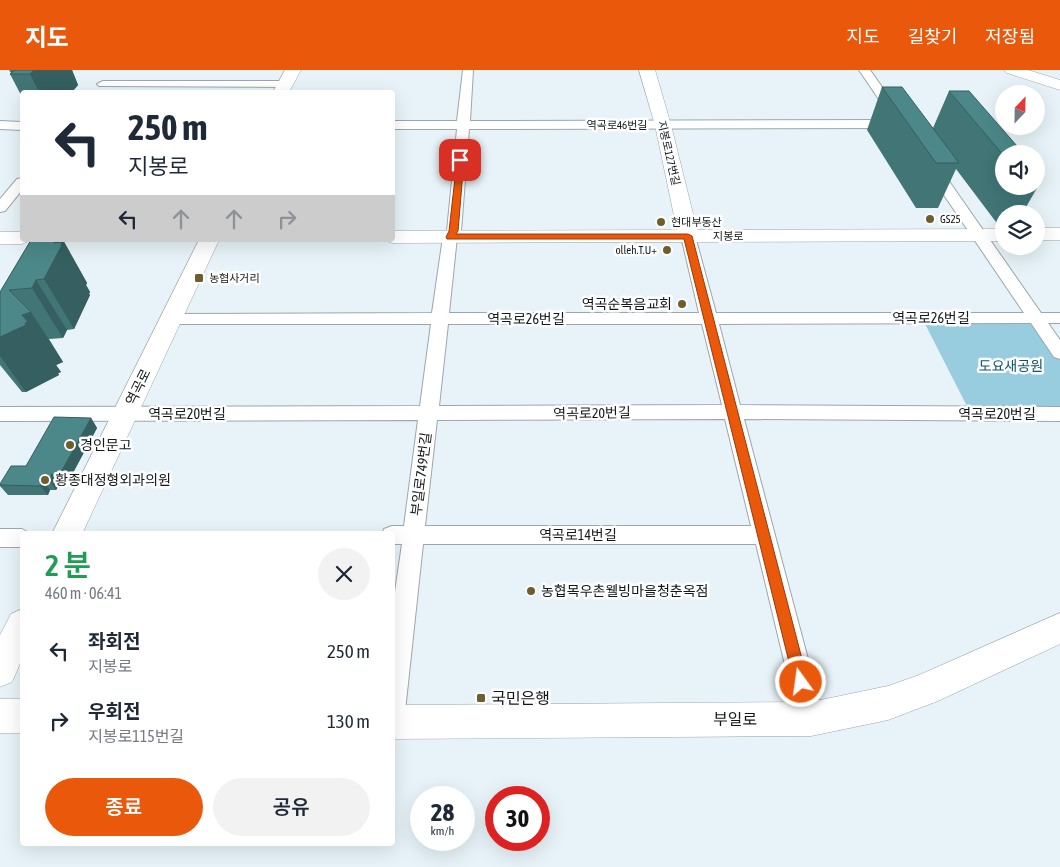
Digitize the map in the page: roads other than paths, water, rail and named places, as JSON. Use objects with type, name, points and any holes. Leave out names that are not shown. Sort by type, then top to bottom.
[{"type":"street","points":[[99,88],[115,70]]},
{"type":"street","points":[[99,88],[283,88],[293,70]]},
{"type":"street","name":"부일로749번길","points":[[395,687],[450,237],[454,231],[468,70]]},
{"type":"street","name":"지봉로127번길","points":[[647,70],[663,125],[688,236]]},
{"type":"street","name":"역곡로46번길","points":[[395,126],[663,125],[905,128],[864,70]]},
{"type":"street","points":[[1012,70],[1060,85]]},
{"type":"street","points":[[0,125],[20,126]]},
{"type":"street","points":[[923,155],[1060,353]]},
{"type":"street","points":[[0,208],[20,184]]},
{"type":"street","points":[[1045,234],[1060,234]]},
{"type":"street","name":"지봉로","points":[[395,237],[995,235]]},
{"type":"street","points":[[688,236],[810,719]]},
{"type":"street","points":[[0,238],[20,238]]},
{"type":"street","name":"역곡로","points":[[67,531],[208,242]]},
{"type":"street","name":"역곡로26번길","points":[[171,319],[1060,318]]},
{"type":"street","name":"역곡로20번길","points":[[0,414],[732,412],[1060,414]]},
{"type":"street","name":"역곡로14번길","points":[[395,535],[763,535]]},
{"type":"street","points":[[0,538],[20,538]]},
{"type":"street","points":[[0,671],[20,628]]},
{"type":"street","name":"부일로","points":[[395,722],[810,719],[896,700],[926,689],[1060,628]]},
{"type":"street","points":[[0,716],[20,716]]},
{"type":"place","name":"GS25","points":[[930,219]]},
{"type":"place","name":"현대부동산","points":[[661,222]]},
{"type":"place","name":"olleh.T.U+","points":[[667,250]]},
{"type":"place","name":"농협사거리","points":[[199,278]]},
{"type":"place","name":"역곡순복음교회","points":[[682,304]]},
{"type":"place","name":"경인문고","points":[[70,445]]},
{"type":"place","name":"황종대정형외과의원","points":[[45,480]]},
{"type":"place","name":"농협목우촌웰빙마을청춘옥점","points":[[531,591]]},
{"type":"place","name":"국민은행","points":[[481,698]]},
{"type":"park label","name":"도요새공원","points":[[1011,366]]}]
